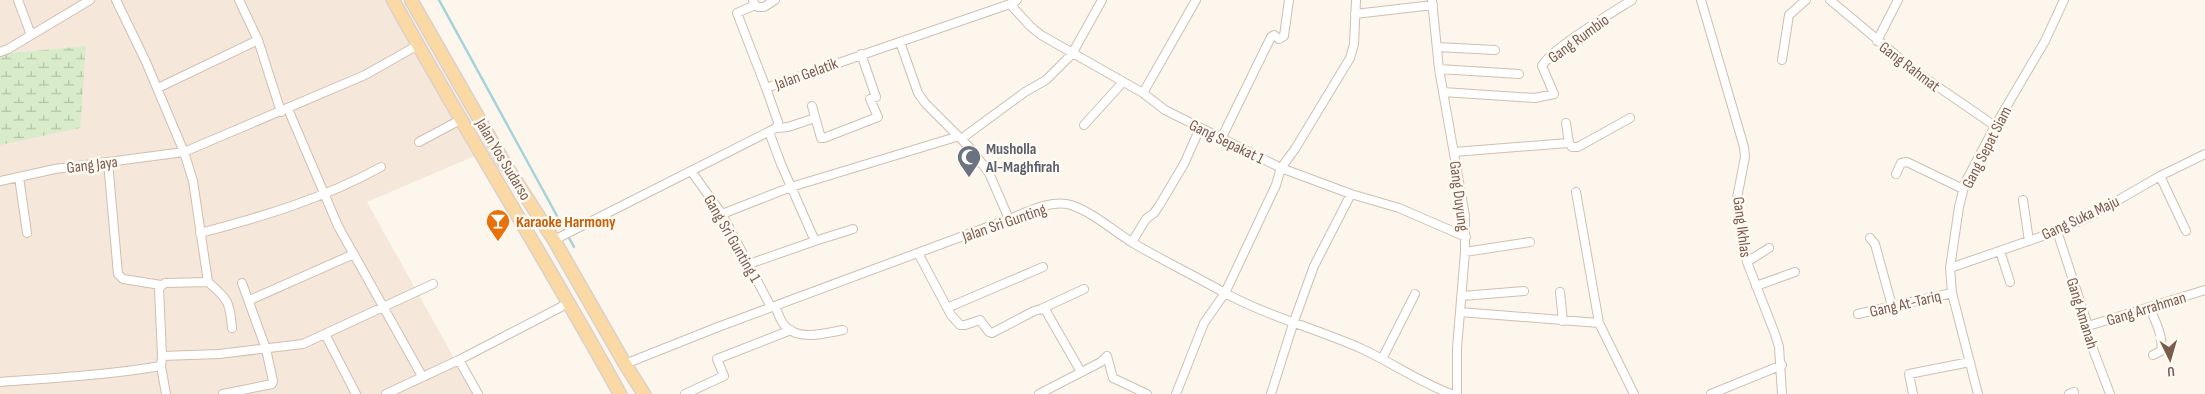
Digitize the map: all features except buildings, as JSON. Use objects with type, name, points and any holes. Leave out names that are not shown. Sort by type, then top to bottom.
[{"type":"main road","name":"Jalan Yos Sudarso","points":[[393,0],[460,120],[568,301],[620,394]]},
{"type":"main road","name":"Jalan Yos Sudarso","points":[[411,0],[505,164],[559,238],[625,364],[644,394]]},
{"type":"main road","points":[[491,172],[505,164]]},
{"type":"street","points":[[18,0],[31,35]]},
{"type":"street","points":[[0,52],[90,0]]},
{"type":"street","points":[[116,0],[158,88],[184,152],[193,182],[208,282],[226,298],[230,305],[232,328]]},
{"type":"street","points":[[239,0],[258,40],[285,111],[338,226],[422,376]]},
{"type":"street","points":[[766,88],[737,13],[754,2],[758,7],[764,7],[775,0]]},
{"type":"street","points":[[722,214],[791,187],[958,138],[1025,92],[1046,80],[1072,54],[1102,0]]},
{"type":"street","points":[[1144,93],[1196,0]]},
{"type":"street","points":[[1222,137],[1271,36],[1274,35],[1279,39],[1284,36],[1289,0]]},
{"type":"street","points":[[1176,394],[1204,323],[1225,293],[1276,185],[1281,168],[1350,58],[1354,44],[1356,0]]},
{"type":"street","name":"Gang Rumbio","points":[[1443,92],[1525,98],[1554,94],[1542,66],[1579,35],[1632,0]]},
{"type":"street","name":"Gang Ikhlas","points":[[1701,0],[1744,147],[1745,157],[1737,198],[1747,262],[1775,334],[1782,365],[1782,394]]},
{"type":"street","points":[[1782,60],[1790,15],[1806,0]]},
{"type":"street","name":"Gang Rahmat","points":[[1830,0],[1877,41],[1948,94],[1995,126]]},
{"type":"street","points":[[1877,41],[1898,0]]},
{"type":"street","name":"Gang Sepat Siam","points":[[1978,394],[1952,293],[1950,268],[1958,207],[1963,188],[1995,126],[2045,40],[2064,0]]},
{"type":"street","name":"Gang Sepakat 1","points":[[1013,2],[1030,26],[1072,54],[1144,93],[1165,110],[1281,168],[1351,194],[1407,211],[1466,237]]},
{"type":"street","name":"Jalan Gelatik","points":[[776,128],[778,122],[766,88],[1013,2]]},
{"type":"street","points":[[1355,14],[1433,2]]},
{"type":"street","name":"Gang Duyung","points":[[1433,2],[1439,69],[1465,216],[1466,237],[1460,312],[1457,394]]},
{"type":"street","points":[[158,88],[258,40]]},
{"type":"street","points":[[900,42],[918,93],[989,173],[1009,219]]},
{"type":"street","name":"Gang Jaya","points":[[0,181],[54,169],[184,152],[285,111],[365,75],[418,45]]},
{"type":"street","points":[[1437,47],[1495,50]]},
{"type":"street","points":[[812,106],[821,138],[878,117],[870,99],[876,96],[862,54]]},
{"type":"street","points":[[1439,69],[1519,74]]},
{"type":"street","points":[[1084,125],[1123,82]]},
{"type":"street","points":[[559,238],[776,128],[788,127],[815,118]]},
{"type":"street","points":[[1566,123],[1569,143],[1572,147],[1578,147],[1630,118]]},
{"type":"street","points":[[419,142],[460,120]]},
{"type":"street","points":[[1132,242],[1146,219],[1159,206],[1184,164],[1200,128]]},
{"type":"street","points":[[769,132],[815,241]]},
{"type":"street","points":[[1454,152],[1569,143]]},
{"type":"street","name":"Gang Suka Maju","points":[[1950,268],[2057,231],[2100,211],[2160,176],[2205,154]]},
{"type":"street","points":[[108,162],[118,274],[123,279],[161,285],[165,283],[208,282]]},
{"type":"street","points":[[1896,174],[1901,163],[1907,162],[1963,188]]},
{"type":"street","points":[[200,233],[251,220],[353,182],[381,167]]},
{"type":"street","name":"Gang Sri Gunting 1","points":[[691,171],[722,214],[782,323],[791,330]]},
{"type":"street","points":[[2160,176],[2186,231]]},
{"type":"street","points":[[19,177],[27,233]]},
{"type":"street","points":[[1576,192],[1599,323],[1634,394]]},
{"type":"street","points":[[1271,394],[1314,266],[1351,194]]},
{"type":"street","points":[[2023,200],[2029,241]]},
{"type":"street","name":"Jalan Sri Gunting","points":[[625,364],[773,306],[1045,206],[1070,205],[1090,215],[1132,242],[1265,313],[1360,348],[1432,387],[1451,394]]},
{"type":"street","points":[[748,264],[853,229]]},
{"type":"street","name":"Gang Amanah","points":[[2057,231],[2088,326],[2088,336],[2110,394]]},
{"type":"street","points":[[1870,238],[1877,251],[1892,306]]},
{"type":"street","points":[[1465,252],[1530,242]]},
{"type":"street","points":[[1747,262],[1769,248]]},
{"type":"street","points":[[2000,251],[2010,282]]},
{"type":"street","points":[[918,253],[947,308],[960,325],[966,326],[980,320],[990,333],[1084,289]]},
{"type":"street","points":[[250,300],[354,254]]},
{"type":"street","points":[[947,308],[1042,267]]},
{"type":"street","points":[[1756,286],[1794,272]]},
{"type":"street","points":[[223,394],[272,384],[266,349],[250,300],[242,283]]},
{"type":"street","points":[[162,356],[266,349],[303,344],[434,284]]},
{"type":"street","points":[[161,285],[159,288],[162,366],[166,394]]},
{"type":"street","name":"Gang Arrahman","points":[[2088,326],[2205,290]]},
{"type":"street","points":[[1462,296],[1524,291]]},
{"type":"street","points":[[1560,292],[1563,321]]},
{"type":"street","name":"Gang At-Tariq","points":[[1858,314],[1952,293]]},
{"type":"street","points":[[1382,359],[1416,294]]},
{"type":"street","points":[[386,394],[459,360],[568,301]]},
{"type":"street","points":[[2150,308],[2159,330],[2162,348],[2161,351],[2152,354]]},
{"type":"street","points":[[1040,309],[1046,311],[1081,372]]},
{"type":"street","points":[[1460,312],[1599,323]]},
{"type":"street","points":[[685,394],[724,376],[717,359],[791,330],[810,335],[843,330]]},
{"type":"street","points":[[325,334],[356,394]]},
{"type":"street","points":[[1039,394],[1107,356],[1113,378],[1147,394]]},
{"type":"street","points":[[459,360],[478,394]]},
{"type":"street","points":[[1913,394],[1909,374],[1970,362]]},
{"type":"street","points":[[1711,394],[1782,365]]},
{"type":"street","points":[[0,382],[90,375],[162,366]]},
{"type":"shaded area","points":[[0,0],[394,0],[477,155],[367,202],[474,394],[0,394]]},
{"type":"green space","points":[[86,46],[80,128],[0,145],[0,54]]},
{"type":"waterway","points":[[439,0],[574,247]]},
{"type":"place","name":"Musholla Al-Maghfirah","points":[[969,178]]},
{"type":"place","name":"Karaoke Harmony","points":[[498,242]]}]
